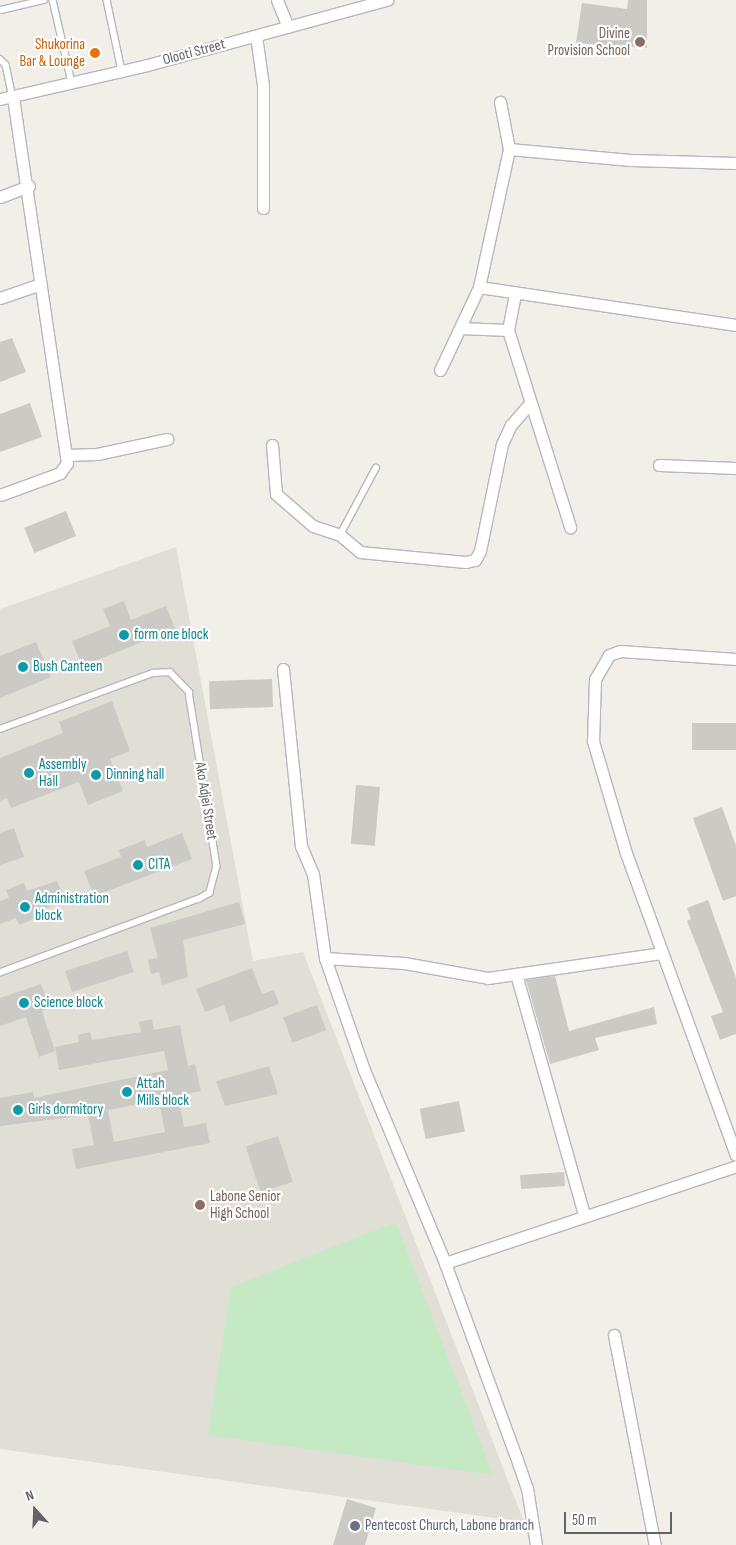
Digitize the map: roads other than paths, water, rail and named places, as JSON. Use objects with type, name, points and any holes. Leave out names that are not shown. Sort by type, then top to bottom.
[{"type":"street","points":[[276,0],[288,27]]},
{"type":"street","name":"Olooti Street","points":[[0,99],[122,71],[387,0]]},
{"type":"street","points":[[256,36],[263,85],[263,208]]},
{"type":"street","points":[[0,495],[65,470],[66,455],[29,186],[13,97]]},
{"type":"street","points":[[440,370],[479,287],[509,149],[500,102]]},
{"type":"street","points":[[509,149],[631,160],[736,164]]},
{"type":"street","points":[[0,197],[29,186]]},
{"type":"street","points":[[0,298],[41,284]]},
{"type":"street","points":[[479,287],[736,325]]},
{"type":"street","points":[[515,293],[508,330],[570,527]]},
{"type":"street","points":[[460,328],[508,330]]},
{"type":"street","points":[[272,445],[274,488],[281,502],[313,526],[340,535],[360,552],[476,560],[502,444],[511,425],[530,403]]},
{"type":"street","points":[[66,455],[97,454],[167,439]]},
{"type":"street","points":[[659,465],[736,468]]},
{"type":"street","points":[[736,659],[620,651],[610,655],[595,679],[593,741],[662,953],[736,1155]]},
{"type":"street","points":[[283,669],[301,846],[313,874],[325,958],[364,1070],[445,1262],[527,1488],[536,1545]]},
{"type":"street","points":[[325,958],[404,963],[488,978],[662,953]]},
{"type":"street","points":[[516,974],[584,1214]]},
{"type":"street","points":[[445,1262],[584,1214],[736,1166]]},
{"type":"street","points":[[614,1335],[655,1545]]},
{"type":"lane","points":[[1,10],[44,0]]},
{"type":"lane","points":[[53,0],[72,83]]},
{"type":"lane","points":[[107,0],[122,71]]},
{"type":"lane","points":[[0,59],[6,65],[13,97]]},
{"type":"lane","points":[[340,535],[376,468]]},
{"type":"lane","name":"Ako Adjei Street","points":[[0,729],[153,673],[170,672],[189,692],[217,866],[210,893],[199,899],[0,973]]},
{"type":"place","name":"Divine Provision School","points":[[640,42]]},
{"type":"place","name":"Shukorina Bar & Lounge","points":[[95,53]]},
{"type":"place","name":"form one block","points":[[124,635]]},
{"type":"place","name":"Bush Canteen","points":[[23,667]]},
{"type":"place","name":"Assembly Hall","points":[[29,773]]},
{"type":"place","name":"Dinning hall","points":[[96,775]]},
{"type":"place","name":"CITA","points":[[138,865]]},
{"type":"place","name":"Administration block","points":[[25,907]]},
{"type":"place","name":"Science block","points":[[24,1003]]},
{"type":"place","name":"Attah Mills block","points":[[127,1092]]},
{"type":"place","name":"Girls dormitory","points":[[18,1110]]},
{"type":"place","name":"Labone Senior High School","points":[[200,1205]]},
{"type":"place","name":"Pentecost Church, Labone branch","points":[[355,1526]]}]
